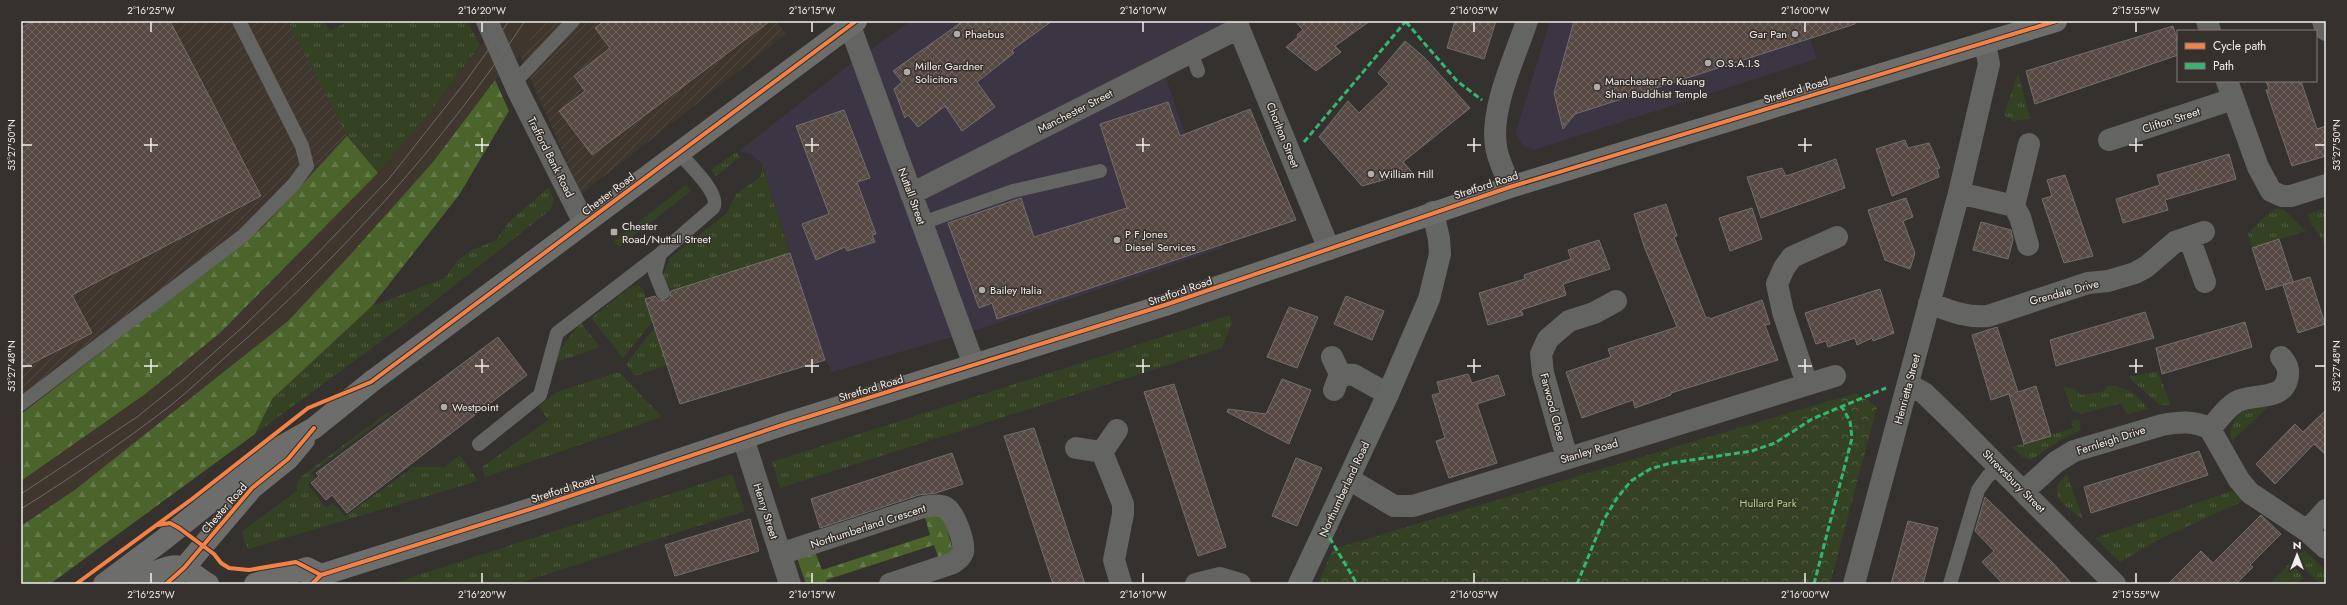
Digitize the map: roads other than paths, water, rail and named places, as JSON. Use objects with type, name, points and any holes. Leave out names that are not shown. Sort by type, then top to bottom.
[{"type":"main road","name":"Stretford Road","points":[[317,579],[743,438],[1165,305],[1432,212],[2051,22]]},
{"type":"main road","name":"Chester Road","points":[[104,584],[163,540],[275,450],[314,428],[371,382],[678,152],[853,24]]},
{"type":"main road","name":"Northumberland Road","points":[[1299,584],[1388,394],[1425,309],[1435,277],[1440,254],[1439,239],[1432,212]]},
{"type":"main road","name":"Chester Road","points":[[166,584],[184,568],[252,488],[288,459],[314,428]]},
{"type":"main road","points":[[136,584],[165,569],[184,568],[208,584]]},
{"type":"main road","points":[[255,584],[308,568],[317,579]]},
{"type":"street","name":"Trafford Bank Road","points":[[487,21],[516,87],[584,223]]},
{"type":"street","points":[[1510,187],[1496,147],[1495,126],[1502,95],[1527,21]]},
{"type":"street","points":[[2323,21],[2326,30]]},
{"type":"street","name":"Nuttall Street","points":[[853,24],[911,194],[974,365]]},
{"type":"street","name":"Manchester Street","points":[[911,194],[1194,62],[1238,24]]},
{"type":"street","name":"Chorlton Street","points":[[1238,24],[1329,249]]},
{"type":"street","name":"Henrietta Street","points":[[1854,584],[1959,193],[1989,64],[1985,43]]},
{"type":"street","name":"Clifton Street","points":[[2109,140],[2230,90],[2267,186],[2271,191],[2282,196],[2290,196],[2326,185]]},
{"type":"street","points":[[2028,245],[2020,217],[2014,206],[2029,144]]},
{"type":"street","points":[[1959,193],[2014,206]]},
{"type":"street","name":"Grendale Drive","points":[[1929,303],[1953,313],[1973,317],[1988,316],[2088,283],[2108,281],[2135,273],[2146,267],[2167,247],[2196,234],[2205,282]]},
{"type":"street","points":[[1807,384],[1783,312],[1777,284],[1784,268],[1792,257],[1813,238],[1837,237]]},
{"type":"street","name":"Farwood Close","points":[[1567,458],[1543,373],[1541,354],[1548,339],[1569,321],[1602,318],[1616,301]]},
{"type":"street","points":[[2281,357],[2287,365],[2289,375],[2282,390],[2275,394],[2244,398],[2234,403],[2210,429],[2239,480],[2250,493],[2307,530],[2326,548]]},
{"type":"street","points":[[1335,374],[1354,375],[1388,394]]},
{"type":"street","name":"Stanley Road","points":[[1349,479],[1394,506],[1413,506],[1835,376]]},
{"type":"street","name":"Shrewsbury Street","points":[[1908,384],[1924,393],[2024,491],[2115,584]]},
{"type":"street","name":"Fernleigh Drive","points":[[2024,491],[2056,462],[2074,452],[2095,444],[2177,422],[2202,424],[2210,429]]},
{"type":"street","points":[[1102,452],[1117,430]]},
{"type":"street","name":"Henry Street","points":[[743,438],[790,584]]},
{"type":"street","points":[[1076,448],[1102,452]]},
{"type":"street","points":[[1102,452],[1123,504],[1123,514],[1114,560],[1121,584]]},
{"type":"street","name":"Northumberland Crescent","points":[[780,554],[923,507],[944,506],[951,512],[963,544],[963,550],[959,559],[953,563],[890,584]]},
{"type":"street","points":[[2307,530],[2326,510]]},
{"type":"street","points":[[1196,584],[1220,578],[1240,584]]},
{"type":"lane","points":[[21,404],[244,235],[294,184],[306,166],[302,146],[239,21]]},
{"type":"lane","points":[[516,87],[572,21]]},
{"type":"lane","points":[[479,444],[540,395],[557,333],[660,254],[716,205],[712,192],[678,152]]},
{"type":"lane","points":[[922,223],[1013,191],[1100,171]]},
{"type":"lane","points":[[660,254],[654,274],[663,293]]},
{"type":"lane","points":[[1950,584],[1978,490],[1988,476],[2000,468]]},
{"type":"tram line","points":[[21,494],[137,417],[183,380],[245,325],[309,262],[388,180],[466,81],[509,21]]},
{"type":"tram line","points":[[21,509],[97,459],[170,406],[313,277],[389,196],[425,154],[460,111],[525,21]]},
{"type":"place","name":"Phaebus","points":[[957,34]]},
{"type":"place","name":"Gar Pan","points":[[1795,34]]},
{"type":"place","name":"O.S.A.I.S","points":[[1708,63]]},
{"type":"place","name":"Miller Gardner Solicitors","points":[[907,72]]},
{"type":"place","name":"Manchester Fo Kuang Shan Buddhist Temple","points":[[1597,87]]},
{"type":"place","name":"William Hill","points":[[1371,174]]},
{"type":"place","name":"Chester Road/Nuttall Street","points":[[614,232]]},
{"type":"place","name":"P F Jones Diesel Services","points":[[1117,240]]},
{"type":"place","name":"Bailey Italia","points":[[982,290]]},
{"type":"place","name":"Westpoint","points":[[444,407]]},
{"type":"park label","name":"Hullard Park","points":[[1768,503]]}]
